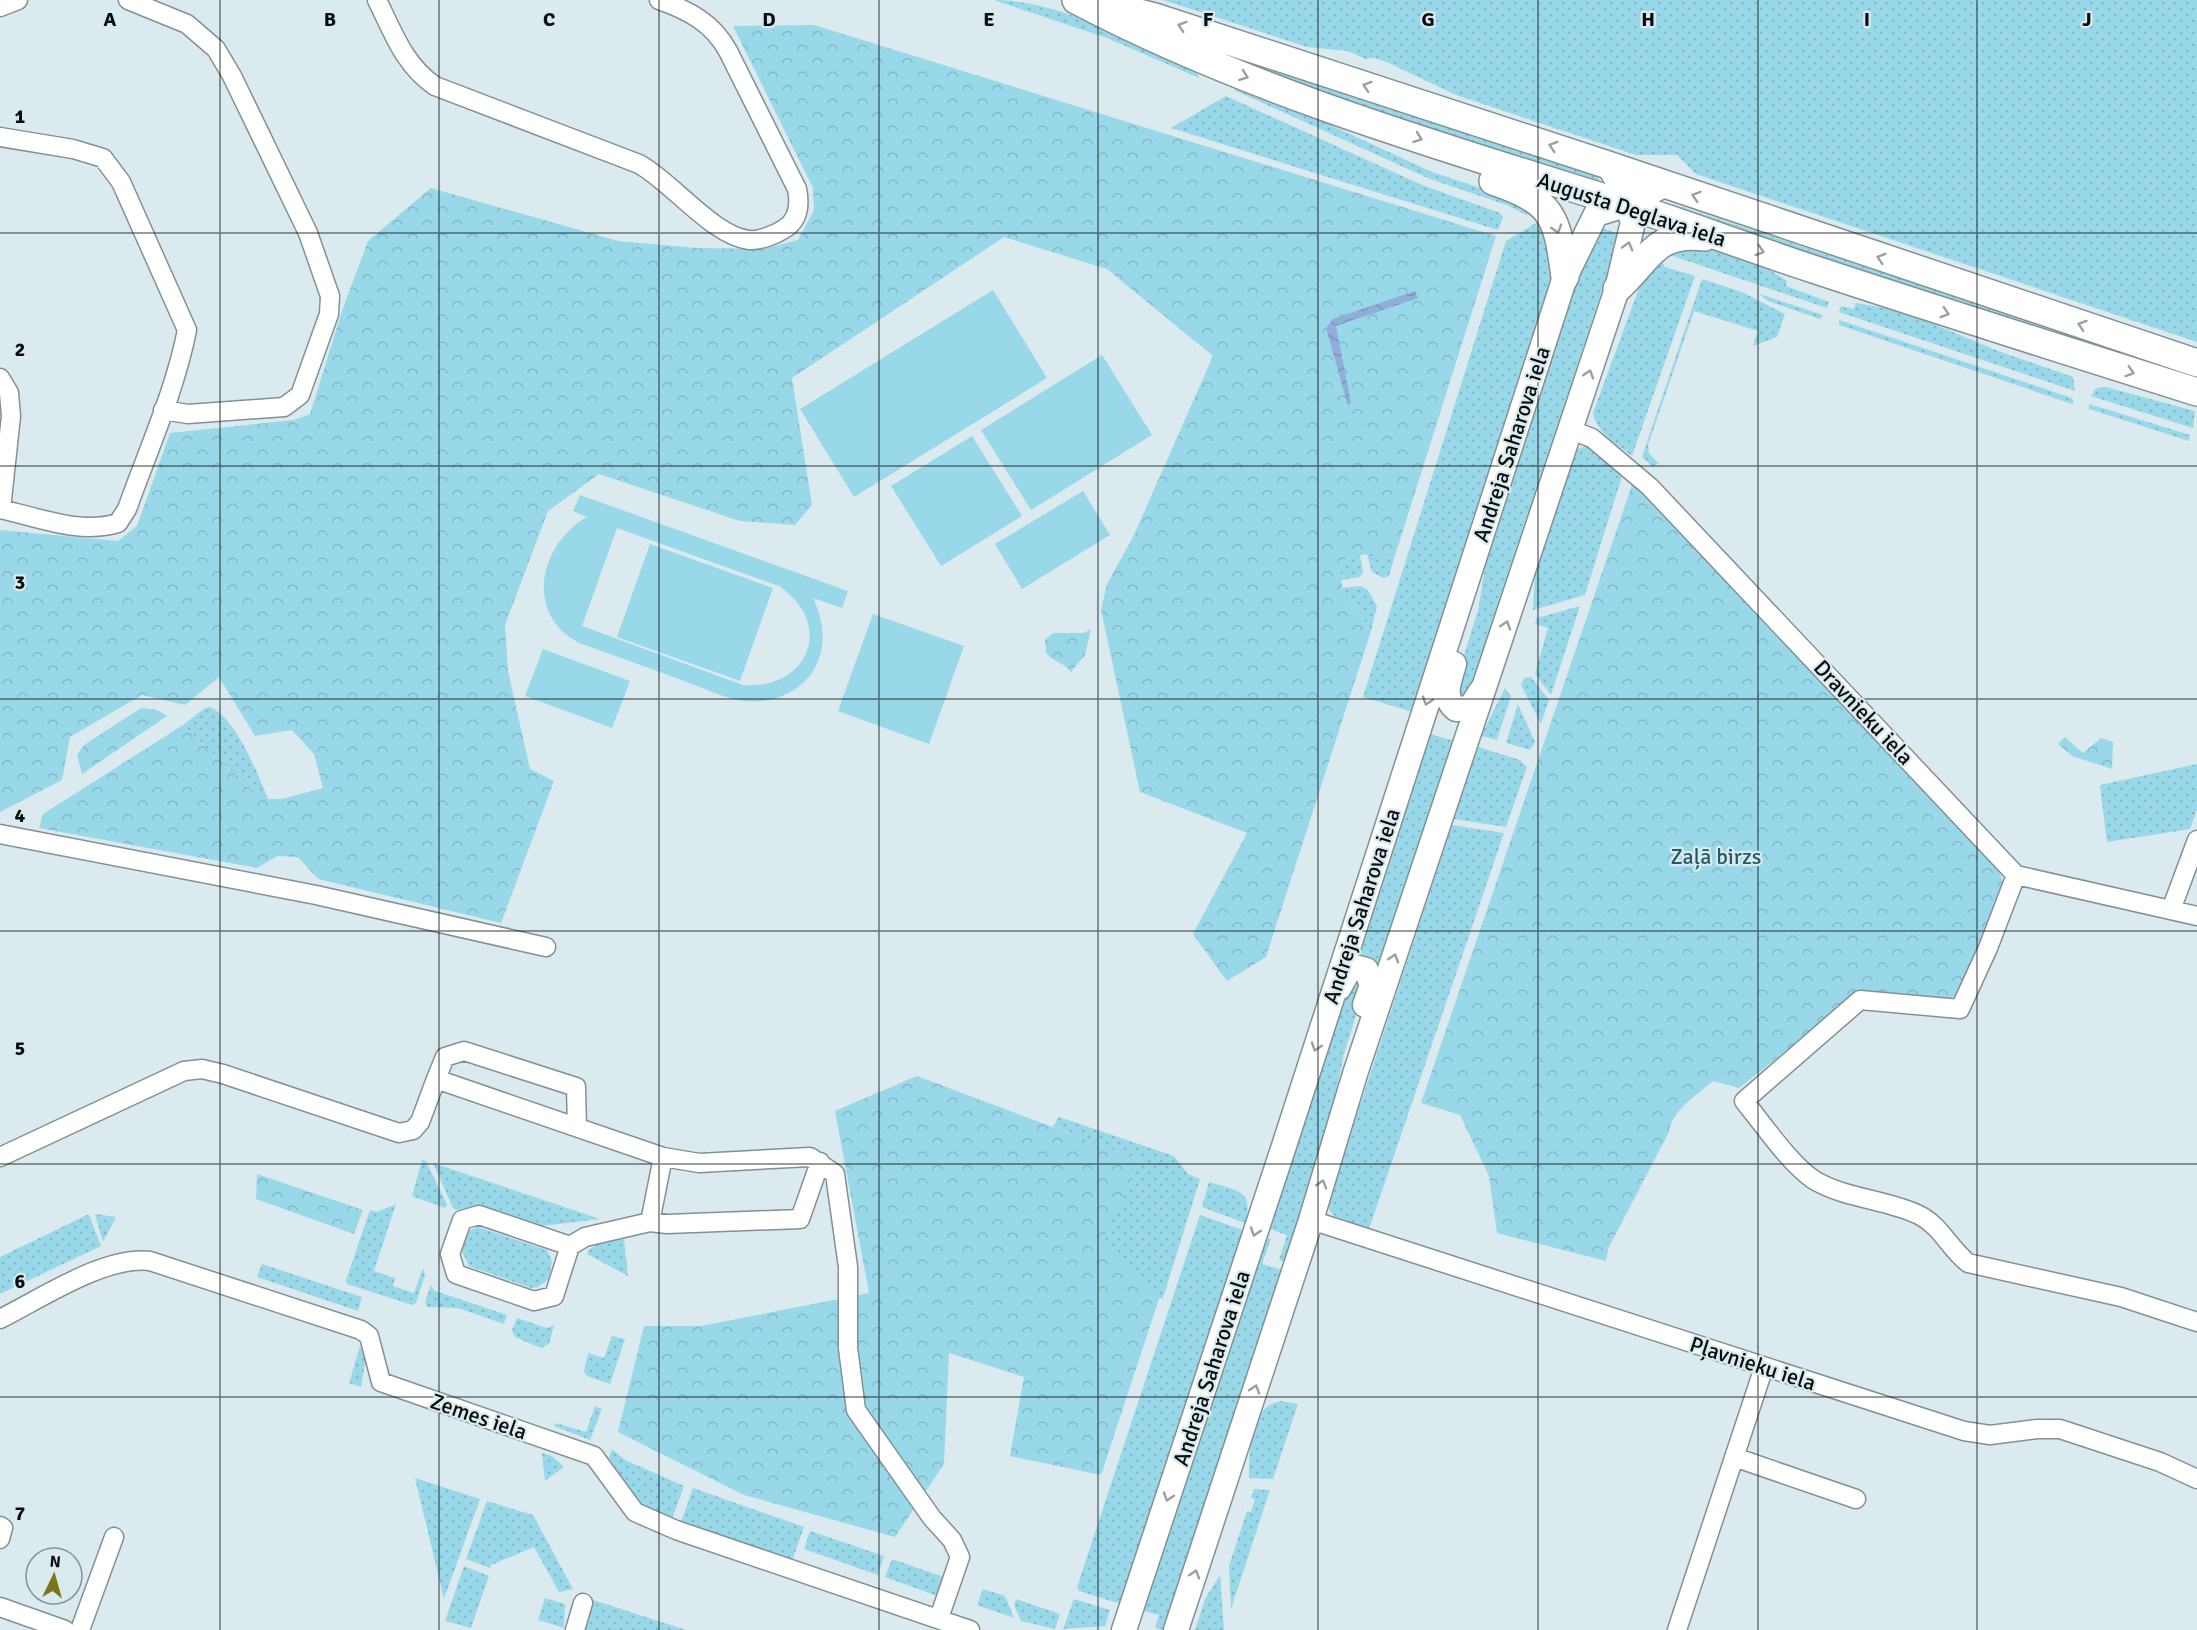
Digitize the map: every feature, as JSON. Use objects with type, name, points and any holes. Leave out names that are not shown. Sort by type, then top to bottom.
[{"type":"main road","name":"Augusta Deglava iela","points":[[1076,0],[1147,37],[1229,71],[1467,156],[1625,205],[1968,320],[2197,392]]},
{"type":"main road","name":"Augusta Deglava iela","points":[[1086,0],[1155,17],[1608,165],[2197,363]]},
{"type":"main road","points":[[1467,156],[1487,179],[1533,198],[1549,213],[1559,233],[1565,277]]},
{"type":"main road","points":[[1617,289],[1633,275],[1658,244],[1692,236],[1723,239]]},
{"type":"street","points":[[0,7],[18,0]]},
{"type":"street","points":[[128,0],[188,24],[216,49],[232,76],[308,233],[330,296],[329,314],[300,395],[284,406],[188,414],[163,410]]},
{"type":"street","points":[[377,0],[405,58],[418,75],[435,86],[639,164],[667,182],[713,224],[747,240],[759,239],[785,229],[793,221],[800,204],[796,189],[728,51],[718,34],[704,22],[659,0]]},
{"type":"street","points":[[0,137],[73,149],[103,158],[121,182],[187,330],[182,355],[127,509],[118,523],[100,528],[83,527],[1,509],[11,416],[9,393],[0,378]]},
{"type":"street","name":"Andreja Saharova iela","points":[[1176,1630],[1311,1220],[1355,1074],[1617,289],[1633,222],[1619,183],[1608,165]]},
{"type":"street","name":"Andreja Saharova iela","points":[[1124,1630],[1329,1007],[1565,277],[1596,214],[1625,205],[1664,185]]},
{"type":"street","name":"Dravnieku iela","points":[[1570,430],[1592,438],[1650,487],[2016,875]]},
{"type":"street","points":[[1472,566],[1447,701],[1456,710],[1470,708],[1487,681]]},
{"type":"street","points":[[0,834],[316,895],[546,947]]},
{"type":"street","points":[[2171,910],[2197,840]]},
{"type":"street","points":[[2197,916],[2016,875],[1988,948],[1959,1009],[1860,1000],[1744,1101],[1785,1151],[1814,1179],[1841,1191],[1919,1215],[1934,1225],[1955,1253],[1968,1263],[2121,1296],[2197,1322]]},
{"type":"street","points":[[1329,1007],[1349,970],[1354,967],[1366,970],[1372,985],[1352,1048],[1355,1074]]},
{"type":"street","points":[[0,1157],[184,1071],[202,1069],[224,1074],[399,1133],[413,1130],[420,1122],[445,1057],[464,1051],[576,1087],[577,1127]]},
{"type":"street","points":[[436,1079],[663,1157],[699,1163],[810,1157],[835,1174],[848,1267],[848,1348],[856,1410],[932,1518],[958,1549],[960,1557],[939,1618]]},
{"type":"street","points":[[650,1222],[663,1157]]},
{"type":"street","points":[[570,1246],[479,1215],[462,1220],[450,1254],[456,1274],[534,1300],[554,1296],[570,1246],[585,1237],[650,1222],[667,1224],[800,1219],[820,1162]]},
{"type":"street","name":"Pļavnieku iela","points":[[1311,1220],[1964,1431],[1990,1435],[2037,1429],[2060,1430],[2160,1462],[2197,1479]]},
{"type":"street","name":"Zemes iela","points":[[0,1319],[109,1264],[134,1259],[150,1261],[247,1291],[361,1330],[369,1335],[381,1382],[594,1456],[635,1512],[676,1530],[970,1630]]},
{"type":"street","points":[[1677,1630],[1764,1367]]},
{"type":"street","points":[[1734,1457],[1856,1499]]},
{"type":"street","points":[[0,1527],[3,1528],[0,1539]]},
{"type":"street","points":[[80,1630],[114,1537]]},
{"type":"street","points":[[575,1630],[583,1603]]},
{"type":"street","points":[[0,1607],[65,1630]]},
{"type":"green space","points":[[994,0],[1043,7],[1096,24],[1195,67],[1199,78],[1107,38]]},
{"type":"green space","points":[[1163,0],[2197,0],[2197,342],[1696,174],[1677,155],[1636,155],[1456,95],[1375,58],[1365,59],[1348,51],[1307,47]]},
{"type":"green space","points":[[814,25],[1496,236],[1394,559],[1372,553],[1346,558],[1340,570],[1344,599],[1357,610],[1371,631],[1266,957],[1227,981],[1193,934],[1247,833],[1140,792],[1101,610],[1107,584],[1134,535],[1213,356],[1107,269],[1004,237],[792,378],[812,505],[795,525],[740,521],[599,474],[548,511],[505,625],[508,671],[530,769],[554,781],[501,923],[318,879],[298,857],[277,856],[257,868],[39,828],[43,814],[183,725],[261,799],[282,799],[323,788],[314,754],[292,730],[255,736],[219,677],[185,705],[142,695],[70,737],[62,780],[0,812],[0,530],[118,541],[137,526],[170,433],[294,420],[310,414],[342,311],[368,241],[431,188],[618,241],[697,248],[763,249],[798,240],[814,210],[813,188],[733,26]]},
{"type":"green space","points":[[1190,42],[1597,173],[1599,180],[1595,184],[1304,88]]},
{"type":"green space","points":[[1242,87],[1253,89],[1432,172],[1505,196],[1535,213],[1526,215],[1507,205],[1430,179],[1234,90]]},
{"type":"green space","points":[[1226,96],[1422,185],[1500,213],[1503,217],[1498,230],[1171,128]]},
{"type":"green space","points":[[1673,204],[1889,275],[1960,292],[2197,372],[2197,383],[1671,211]]},
{"type":"green space","points":[[1541,220],[1547,232],[1552,278],[1413,712],[1363,697],[1506,241]]},
{"type":"green space","points":[[1596,225],[1620,235],[1470,695],[1465,701],[1453,689],[1478,611],[1487,555],[1586,245]]},
{"type":"green space","points":[[1702,244],[1757,262],[1787,281],[1786,286],[1829,302],[1827,308],[1670,255],[1673,245]]},
{"type":"green space","points":[[1658,253],[1665,267],[1695,276],[1632,456],[1603,432],[1593,413],[1639,288]]},
{"type":"green space","points":[[1702,279],[1742,292],[1785,314],[1777,337],[1753,346],[1758,331],[1694,311],[1648,445],[1649,453],[1659,464],[1652,466],[1642,457]]},
{"type":"green space","points":[[993,290],[1047,378],[854,497],[800,409]]},
{"type":"green space","points":[[1759,294],[1823,315],[1820,319],[1768,301]]},
{"type":"green space","points":[[1856,303],[1903,311],[1998,351],[2073,377],[2075,391],[1839,312],[1841,306],[1854,309]]},
{"type":"green space","points":[[1839,320],[2072,398],[2074,402],[2072,404],[1839,325]]},
{"type":"green space","points":[[1102,355],[1152,435],[1031,510],[981,430]]},
{"type":"green space","points":[[2106,387],[2195,411],[2193,428],[2091,396],[2096,388]]},
{"type":"green space","points":[[2089,404],[2190,435],[2189,441],[2089,409]]},
{"type":"green space","points":[[972,436],[1022,516],[941,566],[891,486]]},
{"type":"green space","points":[[1585,446],[1623,473],[1585,595],[1533,610],[1535,575],[1574,451]]},
{"type":"green space","name":"Zaļā birzs","points":[[1634,479],[1995,857],[2003,883],[1964,990],[1954,997],[1927,1003],[1852,1003],[1816,1027],[1739,1088],[1713,1081],[1686,1104],[1671,1124],[1669,1132],[1608,1249],[1606,1261],[1497,1233],[1489,1176],[1460,1115],[1421,1103]]},
{"type":"green space","points":[[1083,491],[1110,535],[1022,589],[995,544]]},
{"type":"green space","points":[[580,495],[848,591],[842,608],[813,598],[820,615],[823,642],[819,659],[809,677],[784,695],[765,701],[744,701],[717,694],[579,643],[569,637],[550,615],[545,599],[544,583],[553,552],[562,538],[587,517],[573,511]],"holes":[[[617,528],[779,586],[796,601],[806,618],[810,635],[807,652],[798,666],[784,677],[766,684],[743,685],[582,626]]]},
{"type":"green space","points":[[650,544],[773,588],[740,681],[617,637]]},
{"type":"green space","points":[[1372,553],[1394,559],[1389,576],[1383,578],[1372,572],[1367,554]]},
{"type":"green space","points":[[1360,555],[1363,572],[1360,577],[1341,580],[1340,570],[1346,558]]},
{"type":"green space","points":[[1360,586],[1368,590],[1377,606],[1371,631],[1357,610],[1344,599],[1341,588]]},
{"type":"green space","points":[[1580,606],[1551,695],[1535,674],[1548,628],[1535,624],[1537,618]]},
{"type":"green space","points":[[873,614],[964,646],[929,744],[838,711]]},
{"type":"green space","points":[[1091,629],[1085,655],[1071,672],[1046,653],[1045,640],[1053,633],[1084,633]]},
{"type":"green space","points":[[543,649],[630,681],[612,728],[525,696]]},
{"type":"green space","points":[[1531,677],[1549,700],[1541,724],[1521,685],[1524,678]]},
{"type":"green space","points":[[1505,688],[1511,696],[1497,740],[1481,736]]},
{"type":"green space","points":[[1518,704],[1535,742],[1530,750],[1506,743]]},
{"type":"green space","points":[[210,707],[229,722],[237,734],[268,799],[261,799],[183,725],[205,708]]},
{"type":"green space","points":[[141,708],[157,710],[167,716],[82,774],[77,755],[84,745]]},
{"type":"green space","points":[[1430,734],[1455,741],[1379,975],[1371,963],[1358,954]]},
{"type":"green space","points":[[2065,737],[2083,753],[2101,738],[2113,742],[2112,769],[2072,756],[2058,744]]},
{"type":"green space","points":[[1478,747],[1520,760],[1527,767],[1506,827],[1454,819]]},
{"type":"green space","points":[[2197,764],[2197,810],[2190,829],[2107,842],[2100,785]]},
{"type":"green space","points":[[1452,825],[1504,833],[1369,1229],[1336,1217],[1331,1213],[1328,1203]]},
{"type":"green space","points":[[1359,980],[1365,987],[1344,1054],[1329,1126],[1285,1262],[1279,1260],[1287,1235],[1270,1229],[1349,983]]},
{"type":"green space","points":[[917,1076],[1140,1160],[1101,1244],[1159,1299],[1101,1475],[1010,1456],[1024,1377],[949,1353],[944,1464],[895,1537],[744,1495],[618,1432],[644,1326],[701,1326],[869,1293],[835,1111]]},
{"type":"green space","points":[[1059,1117],[1174,1156],[1188,1174],[1200,1179],[1163,1298],[1159,1299],[1100,1244],[1140,1160],[1053,1127]]},
{"type":"green space","points":[[422,1160],[426,1161],[447,1205],[445,1208],[412,1196]]},
{"type":"green space","points":[[433,1163],[600,1219],[542,1226],[478,1205],[457,1210],[453,1208]]},
{"type":"green space","points":[[257,1174],[363,1210],[354,1234],[256,1199]]},
{"type":"green space","points":[[1209,1182],[1235,1190],[1245,1197],[1247,1212],[1245,1223],[1202,1207]]},
{"type":"green space","points":[[396,1204],[374,1271],[395,1278],[393,1286],[414,1293],[423,1268],[425,1275],[416,1303],[412,1305],[347,1284],[346,1280],[370,1210],[377,1212]]},
{"type":"green space","points":[[95,1214],[116,1217],[103,1242]]},
{"type":"green space","points":[[89,1215],[101,1246],[0,1294],[0,1257]]},
{"type":"green space","points":[[1200,1215],[1243,1230],[1121,1604],[1079,1591],[1077,1587]]},
{"type":"green space","points":[[478,1227],[547,1250],[552,1261],[549,1279],[538,1287],[531,1288],[469,1266],[460,1247],[467,1231]]},
{"type":"green space","points":[[1267,1238],[1271,1239],[1262,1264],[1282,1270],[1165,1630],[1155,1628],[1159,1615],[1143,1611]]},
{"type":"green space","points":[[624,1239],[628,1276],[587,1254],[588,1250],[601,1242]]},
{"type":"green space","points":[[262,1264],[362,1297],[358,1311],[257,1277]]},
{"type":"green space","points":[[431,1285],[435,1291],[507,1315],[504,1324],[458,1308],[427,1307],[425,1302]]},
{"type":"green space","points":[[517,1318],[547,1328],[554,1325],[549,1344],[541,1348],[515,1337],[512,1330]]},
{"type":"green space","points":[[612,1336],[625,1339],[610,1384],[587,1376],[584,1372],[588,1353],[604,1358]]},
{"type":"green space","points":[[360,1346],[366,1357],[361,1387],[349,1383]]},
{"type":"green space","points":[[1281,1401],[1298,1404],[1273,1479],[1249,1478],[1251,1444],[1256,1421],[1270,1405]]},
{"type":"green space","points":[[595,1406],[602,1409],[590,1440],[554,1426],[556,1423],[586,1432]]},
{"type":"green space","points":[[612,1449],[625,1460],[684,1486],[672,1519],[641,1504],[609,1458]]},
{"type":"green space","points":[[542,1453],[552,1456],[564,1467],[545,1481]]},
{"type":"green space","points":[[415,1478],[480,1499],[444,1599]]},
{"type":"green space","points":[[693,1488],[804,1527],[792,1561],[681,1522]]},
{"type":"green space","points":[[1254,1489],[1270,1490],[1231,1609],[1229,1566],[1247,1511],[1251,1512],[1255,1499],[1251,1498]]},
{"type":"green space","points":[[487,1501],[533,1515],[573,1589],[559,1592],[534,1547],[491,1565],[490,1568],[466,1559]]},
{"type":"green space","points":[[810,1531],[884,1556],[878,1575],[804,1549]]},
{"type":"green space","points":[[892,1559],[946,1578],[940,1597],[885,1577]]},
{"type":"green space","points":[[464,1566],[489,1576],[471,1628],[445,1621]]},
{"type":"green space","points":[[1220,1575],[1224,1630],[1195,1630],[1205,1599]]},
{"type":"green space","points":[[983,1589],[1005,1596],[1014,1618],[977,1605]]},
{"type":"green space","points":[[545,1598],[565,1604],[564,1628],[538,1620]]},
{"type":"green space","points":[[590,1599],[686,1630],[582,1630]]},
{"type":"green space","points":[[1016,1599],[1060,1614],[1055,1629],[1021,1621],[1014,1605]]},
{"type":"green space","points":[[1074,1599],[1110,1610],[1105,1626],[1063,1629]]},
{"type":"water","points":[[1415,291],[1418,298],[1336,326],[1351,403],[1348,406],[1326,328],[1333,319]]}]
